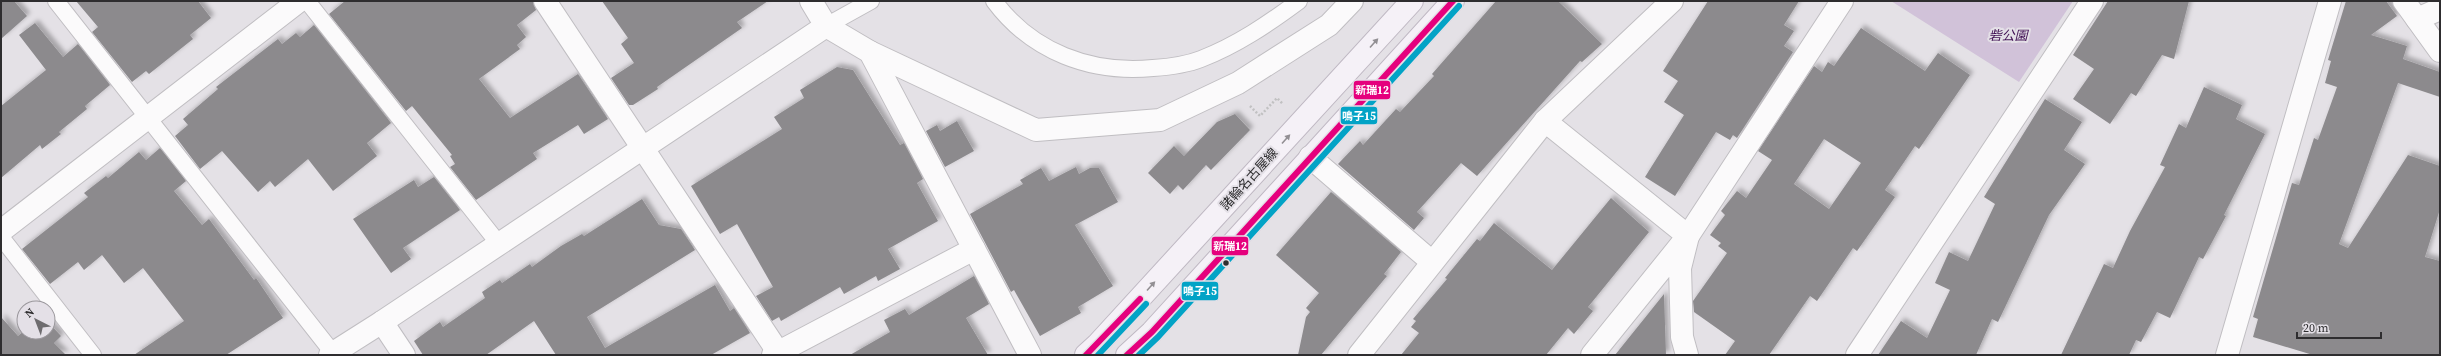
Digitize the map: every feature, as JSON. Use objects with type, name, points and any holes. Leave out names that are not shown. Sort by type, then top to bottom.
[{"type":"main road","name":"諸輪名古屋線","points":[[1086,355],[1097,345],[1412,1]]},
{"type":"main road","points":[[1127,355],[1152,332],[1310,156],[1453,1]]},
{"type":"street","points":[[1,231],[299,1]]},
{"type":"street","points":[[545,1],[643,148],[776,353],[974,249]]},
{"type":"street","points":[[811,1],[826,26],[870,52],[1036,130],[1160,120],[1245,79],[1329,26],[1352,1]]},
{"type":"street","points":[[1359,355],[1545,121],[1672,1]]},
{"type":"street","points":[[1592,355],[1688,236],[1842,1]]},
{"type":"street","points":[[1857,355],[2092,1]]},
{"type":"street","points":[[2227,355],[2330,1]]},
{"type":"street","points":[[2404,1],[2440,51]]},
{"type":"street","points":[[2417,19],[2440,9]]},
{"type":"street","points":[[331,354],[382,322],[826,26]]},
{"type":"street","points":[[870,52],[1030,355]]},
{"type":"street","points":[[1545,121],[1688,236]]},
{"type":"street","points":[[1310,156],[1432,262]]},
{"type":"street","points":[[1687,355],[1682,337],[1680,268],[1688,236]]},
{"type":"street","points":[[382,322],[404,355]]},
{"type":"lane","points":[[56,1],[149,118],[331,354]]},
{"type":"lane","points":[[307,1],[499,244]]},
{"type":"lane","points":[[826,26],[871,1]]},
{"type":"lane","points":[[994,1],[1008,19],[1032,39],[1062,56],[1096,66],[1132,70],[1167,67],[1199,60],[1262,29],[1300,1]]},
{"type":"lane","points":[[1,238],[93,355]]},
{"type":"path","points":[[1245,101],[1260,116],[1277,98],[1285,106]]},
{"type":"green space","name":"砦公園","points":[[1891,1],[2073,1],[2019,82]]},
{"type":"building","points":[[1,1],[14,1],[27,16],[1,39]]},
{"type":"building","points":[[76,1],[198,1],[211,18],[190,35],[193,39],[149,74],[146,71],[132,82],[92,32],[98,27]]},
{"type":"building","points":[[345,1],[533,1],[536,10],[517,25],[526,37],[517,45],[520,49],[479,79],[510,118],[578,74],[608,119],[584,134],[578,125],[533,153],[537,159],[476,200],[450,167],[455,164],[450,156],[452,155],[412,106],[406,111],[329,14]]},
{"type":"building","points":[[602,1],[768,1],[737,22],[742,28],[657,87],[658,89],[633,105],[629,105],[611,78],[634,63],[621,44],[628,38]]},
{"type":"building","points":[[1496,1],[1558,1],[1602,44],[1582,62],[1580,61],[1477,176],[1461,163],[1417,212],[1424,218],[1414,230],[1338,164],[1360,141],[1363,145],[1396,109],[1400,112],[1434,76],[1432,74]]},
{"type":"building","points":[[1708,1],[1799,1],[1784,25],[1794,31],[1784,46],[1793,52],[1737,138],[1733,135],[1730,140],[1716,132],[1675,196],[1645,177],[1684,115],[1664,102],[1678,81],[1663,71]]},
{"type":"building","points":[[2108,1],[2189,1],[2174,59],[2162,55],[2136,96],[2131,93],[2110,124],[2073,99],[2094,69],[2073,55]]},
{"type":"building","points":[[2346,1],[2386,1],[2397,16],[2371,35],[2407,46],[2403,59],[2440,72],[2440,97],[2398,83],[2339,244],[2348,248],[2408,155],[2440,166],[2440,209],[2425,257],[2440,261],[2440,355],[2313,355],[2253,337],[2258,319],[2253,317],[2292,183],[2299,185],[2314,138],[2318,140],[2337,87],[2325,83],[2331,61],[2328,60]]},
{"type":"building","points":[[35,23],[63,57],[78,44],[110,85],[85,106],[87,109],[59,132],[61,134],[42,149],[40,145],[1,178],[1,106],[46,70],[19,35]]},
{"type":"building","points":[[314,25],[391,123],[367,143],[377,156],[333,191],[308,159],[275,187],[270,181],[258,192],[222,151],[200,169],[175,136],[188,125],[183,119],[218,89],[216,87],[278,39],[282,44],[296,33],[300,37]]},
{"type":"building","points":[[1861,28],[1925,71],[1938,53],[1970,75],[1919,149],[1915,146],[1885,190],[1895,197],[1857,251],[1853,248],[1817,301],[1810,296],[1769,355],[1725,355],[1735,341],[1694,312],[1693,301],[1727,253],[1718,246],[1721,243],[1710,235],[1725,215],[1721,211],[1737,191],[1746,198],[1772,160],[1758,151],[1814,66],[1822,72],[1828,62],[1834,66]],"holes":[[[1824,139],[1861,163],[1829,209],[1794,184]]]},
{"type":"building","points":[[837,67],[853,70],[900,145],[904,143],[923,179],[917,183],[938,221],[888,249],[900,269],[878,281],[876,276],[844,294],[840,287],[781,321],[779,317],[772,321],[756,296],[773,287],[737,224],[720,234],[691,186],[782,129],[774,117],[804,98],[800,90]]},
{"type":"building","points":[[2204,87],[2242,105],[2236,119],[2265,134],[2224,215],[2226,216],[2203,259],[2199,257],[2170,318],[2157,312],[2141,342],[2136,340],[2129,355],[2061,355],[2104,264],[2113,268],[2130,231],[2165,167],[2160,165],[2179,124],[2186,128]]},
{"type":"building","points":[[2045,99],[2082,122],[2064,150],[2085,164],[2049,215],[1998,322],[1992,319],[1976,355],[1878,355],[1901,321],[1927,338],[1950,290],[1935,283],[1949,252],[1968,261],[1995,204],[1984,197]]},
{"type":"building","points":[[1235,114],[1250,130],[1211,170],[1206,165],[1183,190],[1178,185],[1170,194],[1148,173],[1174,146],[1184,156],[1217,122]]},
{"type":"building","points":[[957,121],[974,151],[945,167],[926,131],[937,125],[940,131]]},
{"type":"building","points":[[160,148],[186,181],[174,191],[202,225],[209,219],[254,280],[256,278],[283,318],[226,355],[134,355],[184,321],[143,268],[124,283],[102,255],[84,270],[78,262],[50,284],[22,249],[88,197],[84,193],[106,176],[108,178],[139,152],[146,160]]},
{"type":"building","points":[[1076,167],[1079,174],[1090,168],[1099,168],[1118,202],[1075,225],[1113,286],[1078,307],[1081,313],[1040,336],[1014,290],[1011,292],[970,214],[1023,184],[1020,180],[1041,168],[1049,181]]},
{"type":"building","points":[[434,177],[460,210],[403,248],[411,259],[391,273],[353,219],[414,180],[418,187]]},
{"type":"building","points":[[1331,192],[1401,252],[1384,274],[1387,276],[1321,355],[1298,355],[1306,317],[1310,312],[1306,308],[1319,293],[1276,255]]},
{"type":"building","points":[[1611,198],[1649,232],[1588,307],[1593,311],[1574,334],[1568,328],[1546,355],[1401,355],[1419,333],[1411,327],[1416,321],[1413,319],[1447,279],[1445,278],[1477,239],[1480,241],[1494,223],[1552,270]]},
{"type":"building","points":[[642,199],[659,225],[681,229],[695,250],[587,317],[605,348],[715,285],[730,311],[734,308],[750,333],[711,355],[556,355],[534,321],[486,355],[423,355],[414,341],[440,322],[443,327],[485,298],[482,292],[500,280],[502,283],[530,264],[532,267],[561,246],[582,234],[584,236]]},
{"type":"building","points":[[974,276],[989,304],[966,318],[988,355],[850,355],[890,332],[884,320],[905,309],[909,315]]},
{"type":"building","points":[[1664,294],[1666,355],[1615,355],[1644,319]]},
{"type":"building","points":[[1,317],[16,334],[16,340],[56,340],[56,331],[61,336],[54,343],[66,355],[1,355]]},
{"type":"transit line","name":"新瑞12","points":[[1127,355],[1152,332],[1453,1]]},
{"type":"transit line","name":"鳴子15","points":[[1139,355],[1158,337],[1459,6]]},
{"type":"transit line","name":"新瑞12","points":[[1086,355],[1140,299]]},
{"type":"transit line","name":"鳴子15","points":[[1098,355],[1146,304]]}]
